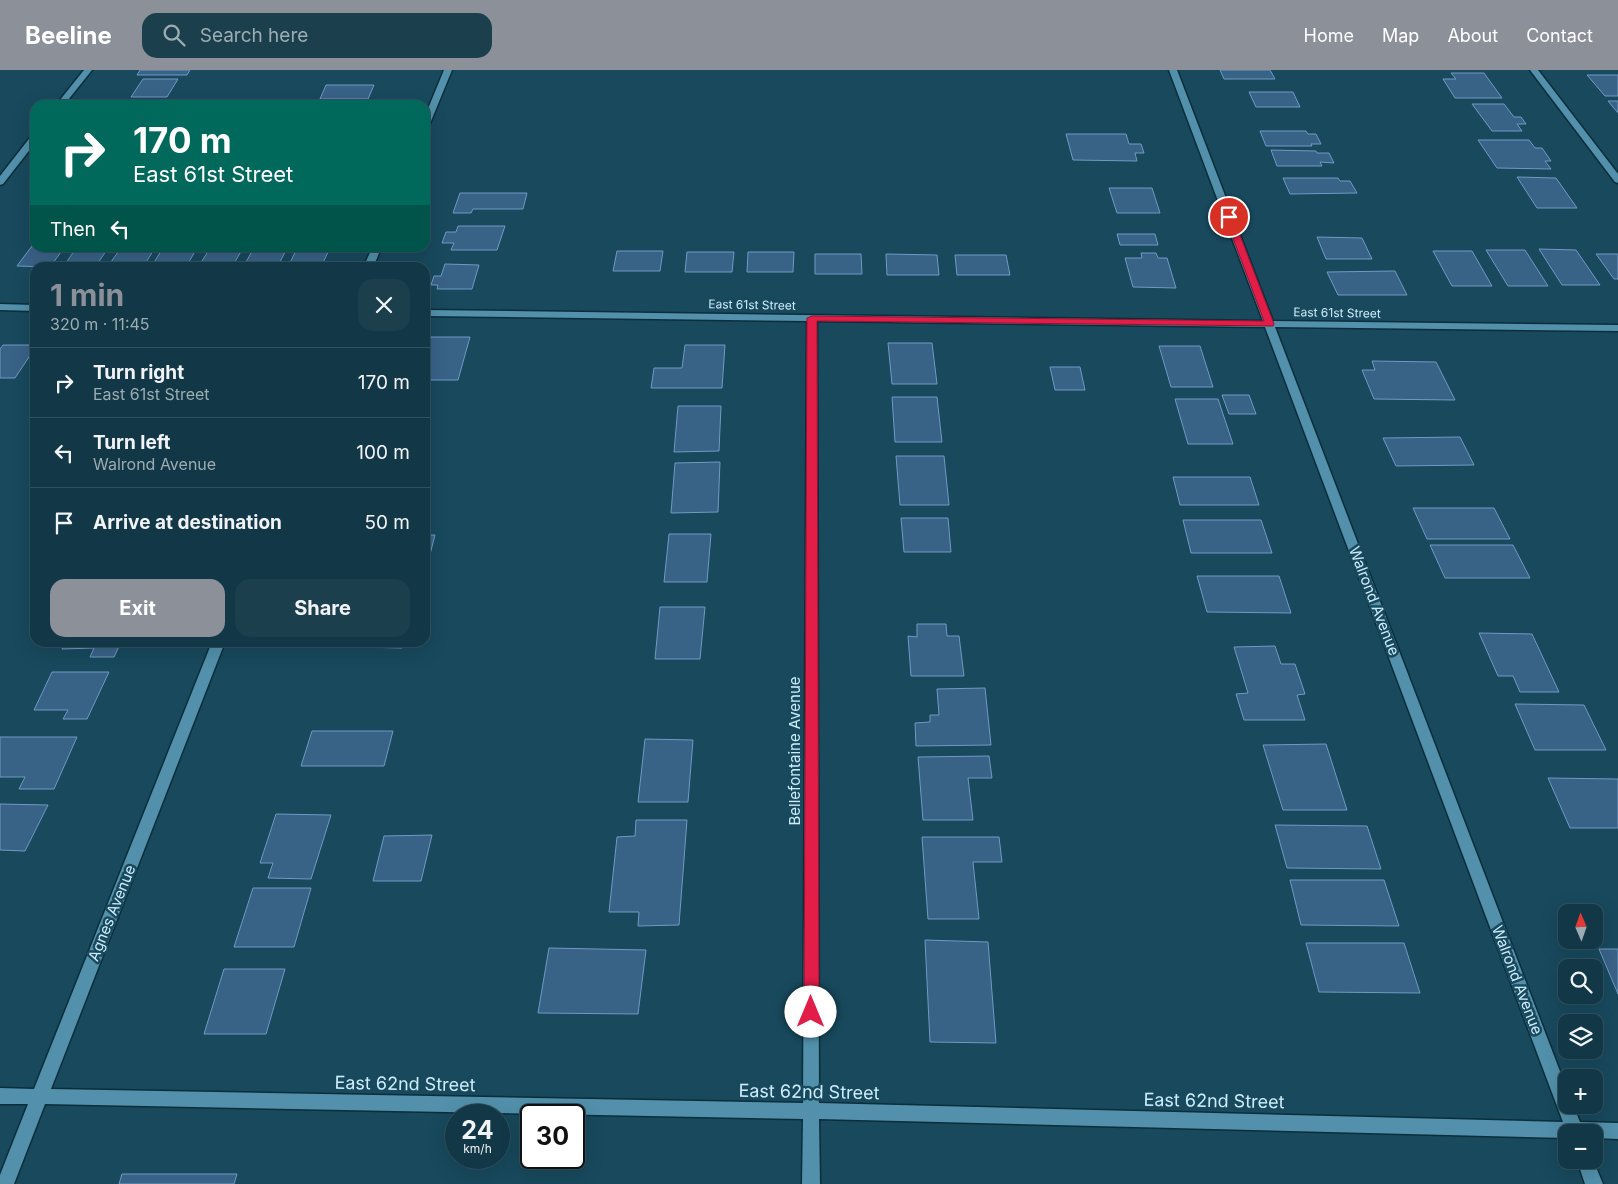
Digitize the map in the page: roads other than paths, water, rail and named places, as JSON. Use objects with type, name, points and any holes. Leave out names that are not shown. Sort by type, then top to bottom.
[{"type":"street","points":[[64,100],[88,70]]},
{"type":"street","points":[[430,114],[448,70]]},
{"type":"street","name":"Walrond Avenue","points":[[1173,70],[1571,1124]]},
{"type":"street","points":[[1534,70],[1618,180]]},
{"type":"street","points":[[0,182],[30,143]]},
{"type":"street","points":[[0,307],[30,308]]},
{"type":"street","name":"East 61st Street","points":[[430,313],[1618,328]]},
{"type":"street","name":"Bellefontaine Avenue","points":[[811,1184],[812,318]]},
{"type":"street","name":"Agnes Avenue","points":[[5,1184],[217,647]]},
{"type":"street","name":"East 62nd Street","points":[[0,1096],[811,1111],[1558,1131]]},
{"type":"street","name":"East 62nd Street","points":[[1603,1131],[1618,1131]]},
{"type":"street","points":[[1588,1169],[1594,1184]]}]
